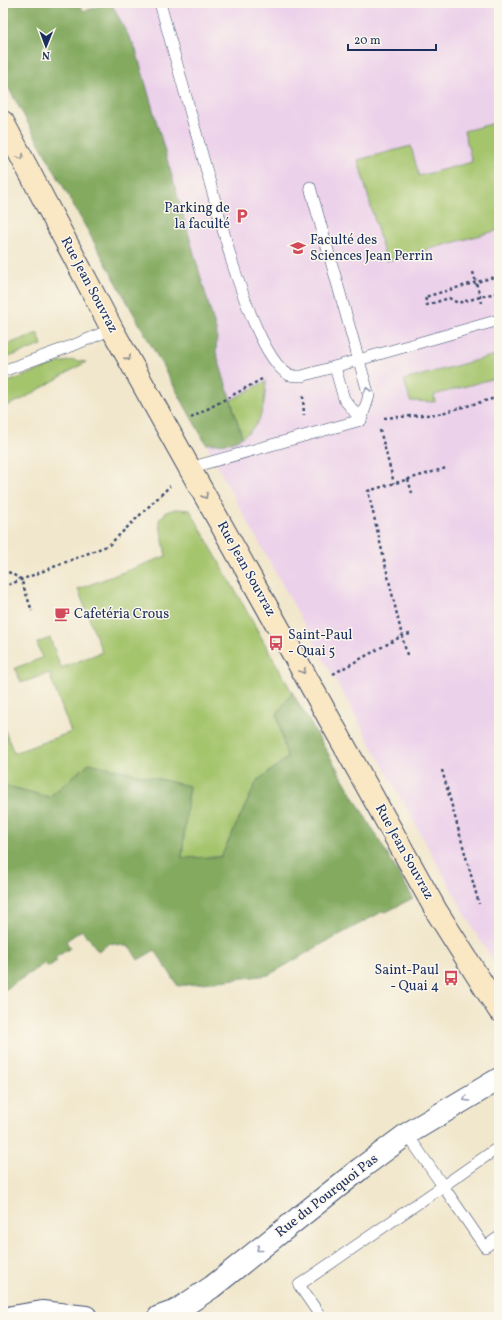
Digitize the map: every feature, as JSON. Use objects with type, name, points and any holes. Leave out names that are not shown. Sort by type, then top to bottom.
[{"type":"main road","name":"Rue Jean Souvraz","points":[[3,122],[112,329],[189,468],[437,912],[499,1010]]},
{"type":"street","name":"Rue du Pourquoi Pas","points":[[159,1317],[176,1311],[212,1287],[360,1169],[407,1134],[499,1079]]},
{"type":"street","points":[[12,1317],[42,1312],[86,1317]]},
{"type":"lane","points":[[160,3],[232,262],[244,300],[263,342],[274,360],[282,369],[290,375],[302,376],[499,320]]},
{"type":"lane","points":[[310,187],[369,396],[361,420]]},
{"type":"lane","points":[[3,371],[74,345],[112,329]]},
{"type":"lane","points":[[334,367],[344,399],[361,420]]},
{"type":"lane","points":[[189,468],[361,420]]},
{"type":"lane","points":[[407,1134],[485,1247],[499,1237]]},
{"type":"lane","points":[[321,1317],[299,1285],[499,1147]]},
{"type":"path","points":[[473,272],[479,292]]},
{"type":"path","points":[[499,277],[494,276],[425,297],[427,305],[449,298],[458,303],[499,292]]},
{"type":"path","points":[[168,430],[282,369]]},
{"type":"path","points":[[302,376],[305,436]]},
{"type":"path","points":[[361,420],[438,414],[499,397]]},
{"type":"path","points":[[377,419],[394,483]]},
{"type":"path","points":[[3,587],[109,545],[189,468]]},
{"type":"path","points":[[407,655],[368,491],[446,468]]},
{"type":"path","points":[[408,479],[412,493]]},
{"type":"path","points":[[3,568],[21,579],[32,611]]},
{"type":"path","points":[[313,688],[334,674],[402,636],[410,634]]},
{"type":"path","points":[[442,770],[480,904]]},
{"type":"shaded area","name":"Faculté des Sciences Jean Perrin","points":[[112,3],[499,3],[499,969],[478,937],[3,78],[3,35]]},
{"type":"green space","points":[[3,3],[78,3],[84,11],[111,3],[136,50],[217,334],[216,352],[242,437],[237,440],[228,443],[206,444],[3,78]]},
{"type":"green space","points":[[499,122],[499,230],[386,261],[358,160],[411,146],[419,176],[472,162],[464,131]]},
{"type":"green space","points":[[38,333],[42,345],[3,359],[3,346]]},
{"type":"green space","points":[[499,354],[499,377],[434,395],[435,402],[410,401],[404,380]]},
{"type":"green space","points":[[73,360],[86,362],[21,400],[3,407],[3,384],[58,363]]},
{"type":"green space","points":[[266,381],[263,407],[259,419],[252,429],[242,437],[231,400]]},
{"type":"green space","points":[[175,509],[190,510],[292,692],[277,714],[287,758],[257,781],[221,857],[182,858],[188,786],[89,763],[49,797],[3,785],[3,726],[14,753],[71,732],[49,673],[21,683],[15,668],[42,658],[37,643],[50,638],[61,668],[102,652],[78,589],[166,556],[159,520],[166,512]]},
{"type":"green space","points":[[292,692],[413,898],[386,912],[383,911],[269,975],[178,986],[155,950],[138,960],[130,947],[110,943],[98,951],[82,930],[66,941],[70,948],[55,958],[57,961],[48,967],[45,963],[3,991],[3,785],[49,797],[89,763],[189,786],[182,858],[221,857],[257,781],[287,758],[277,714]]},
{"type":"place","name":"Parking de la faculté","points":[[242,216]]},
{"type":"place","name":"Faculté des Sciences Jean Perrin","points":[[298,248]]},
{"type":"place","name":"Cafetéria Crous","points":[[62,614]]},
{"type":"place","name":"Saint-Paul - Quai 5","points":[[276,643]]},
{"type":"place","name":"Saint-Paul - Quai 4","points":[[451,978]]}]
